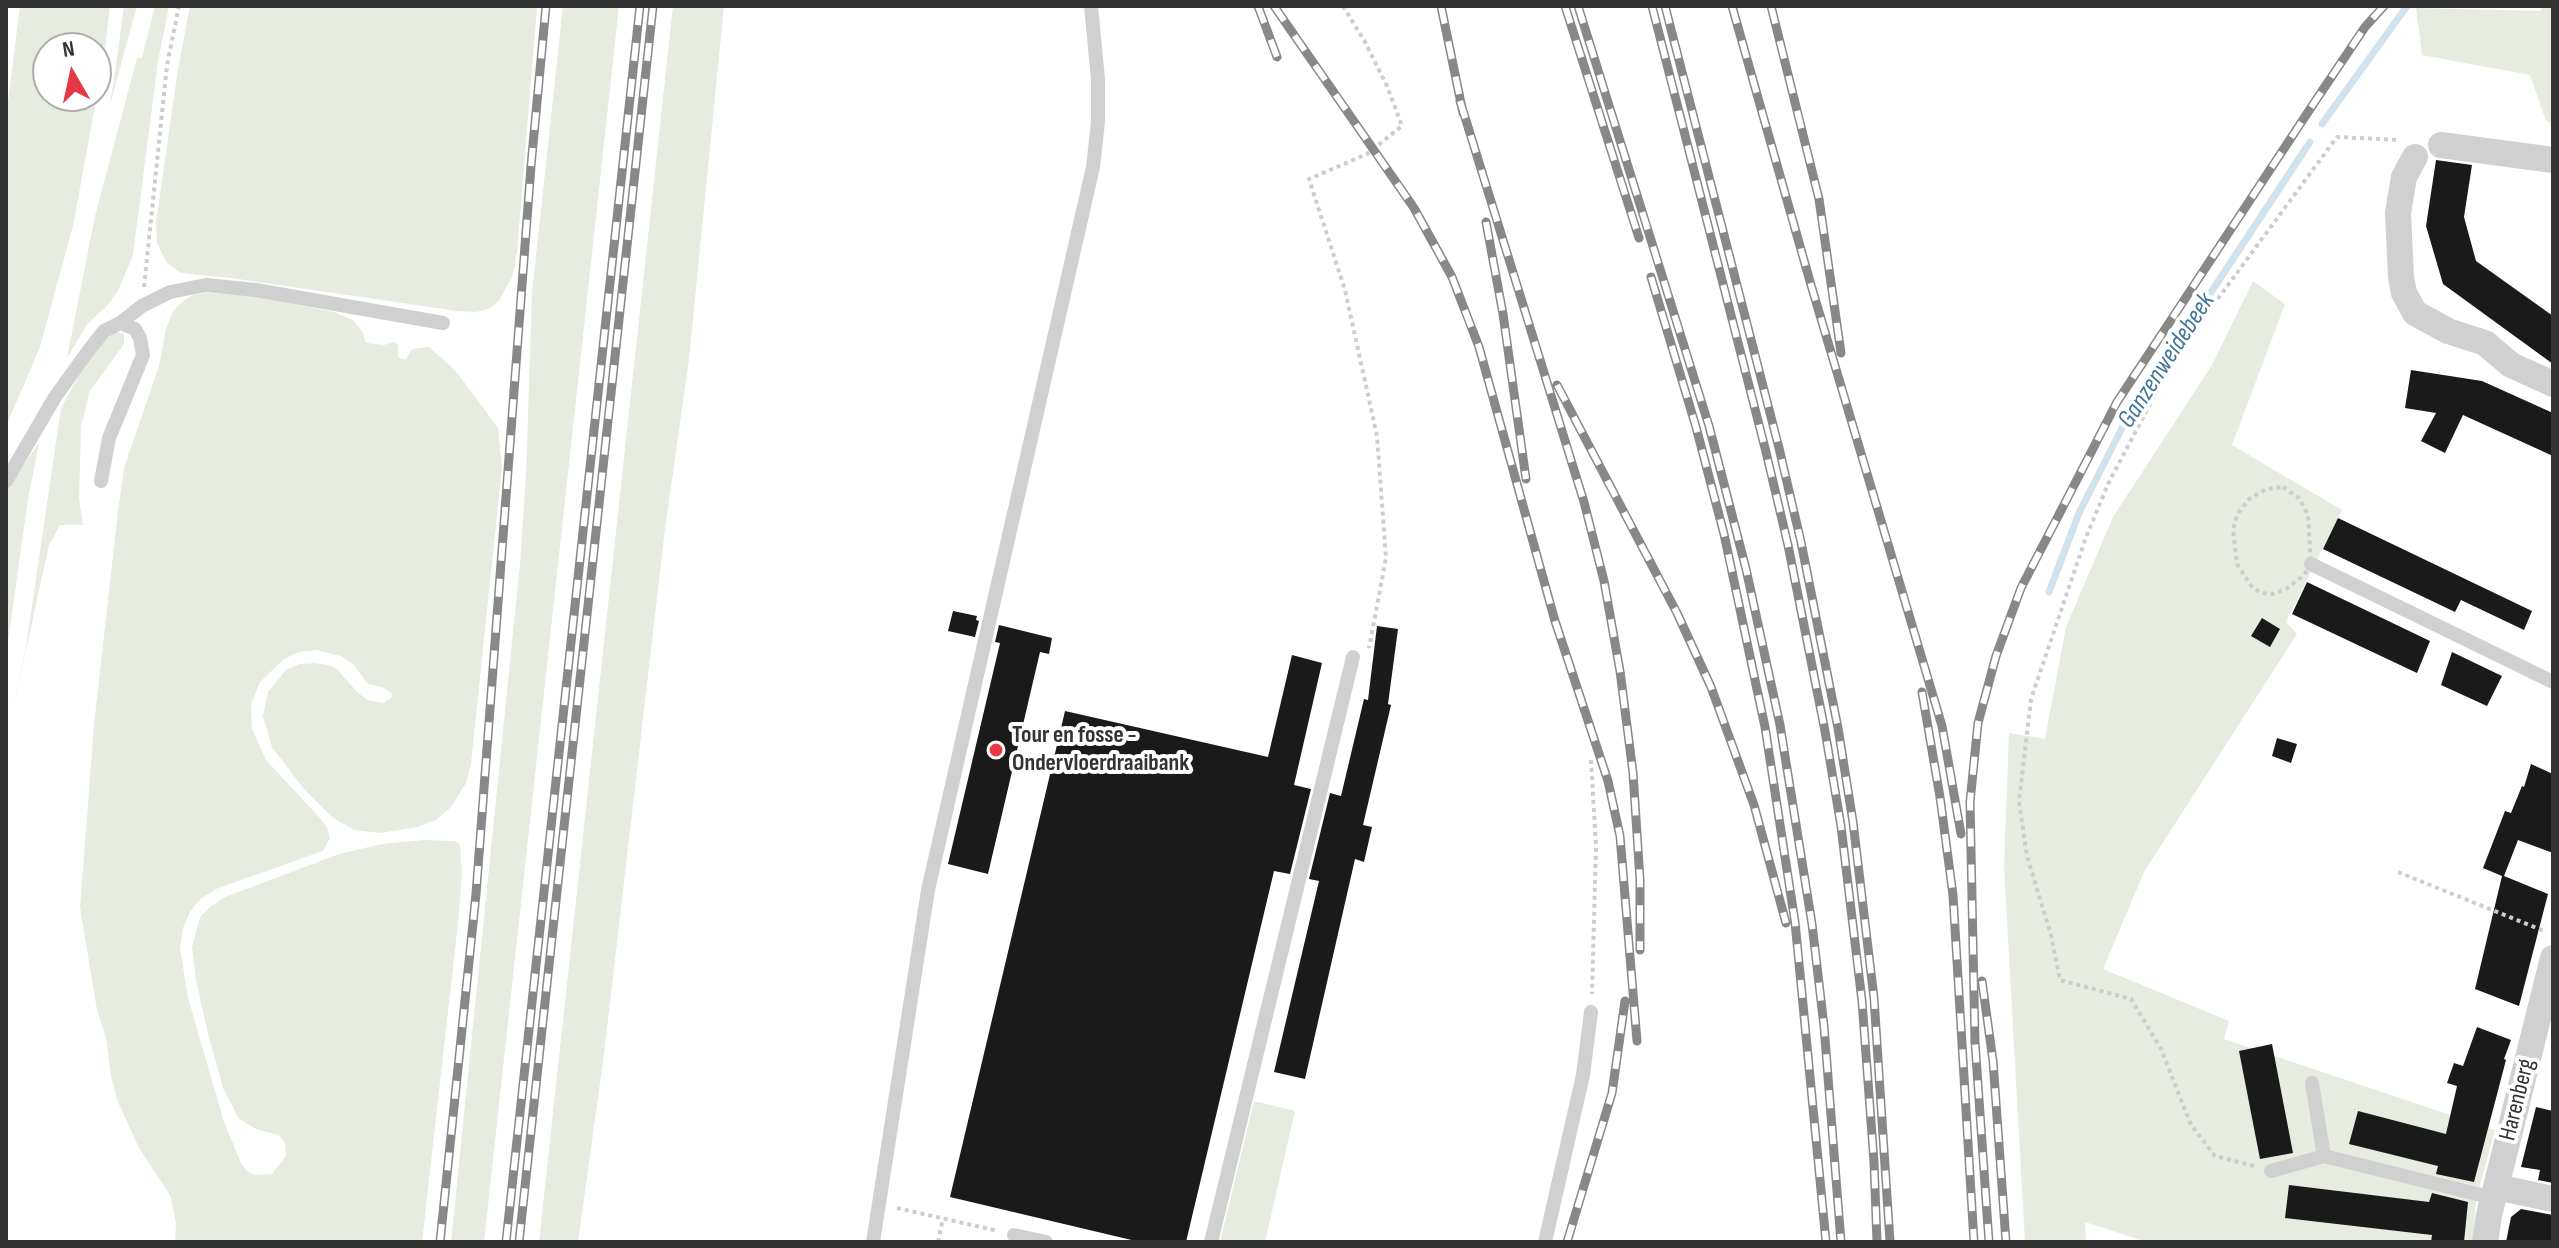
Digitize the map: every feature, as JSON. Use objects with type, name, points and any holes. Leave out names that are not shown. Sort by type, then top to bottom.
[{"type":"street","points":[[2441,145],[2553,160]]},
{"type":"street","points":[[2408,149],[2398,213],[2401,277],[2404,293],[2415,313],[2448,331],[2485,343],[2511,365],[2553,384]]},
{"type":"street","name":"Harenberg","points":[[2485,1242],[2494,1193],[2553,958]]},
{"type":"street","points":[[2494,1193],[2553,1199]]},
{"type":"lane","points":[[873,1242],[928,890],[1093,167],[1098,122],[1098,79],[1091,6]]},
{"type":"lane","points":[[6,481],[55,397],[104,331],[170,292],[206,285],[256,290],[443,323]]},
{"type":"lane","points":[[101,481],[109,438],[143,355],[135,329],[120,323]]},
{"type":"lane","points":[[2311,564],[2553,682]]},
{"type":"lane","points":[[1211,1242],[1353,657]]},
{"type":"lane","points":[[1545,1242],[1583,1075],[1591,1012]]},
{"type":"lane","points":[[2312,1083],[2324,1156]]},
{"type":"lane","points":[[2271,1171],[2324,1156],[2494,1193]]},
{"type":"lane","points":[[1014,1235],[1046,1242]]},
{"type":"path","points":[[142,306],[167,65],[179,6]]},
{"type":"path","points":[[1343,6],[1371,53],[1402,126],[1367,154],[1309,179],[1345,290],[1375,422],[1381,479],[1386,558],[1369,647],[1353,657]]},
{"type":"path","points":[[2271,1171],[2215,1156],[2191,1125],[2161,1049],[2131,999],[2060,980],[2051,935],[2027,856],[2019,802],[2031,699],[2085,540],[2108,484],[2175,357],[2337,137],[2408,149]]},
{"type":"path","points":[[2283,487],[2299,498],[2308,515],[2311,564],[2304,575],[2286,589],[2273,594],[2261,593],[2252,587],[2237,564],[2233,548],[2237,515],[2249,499],[2266,489],[2283,487]]},
{"type":"path","points":[[1591,760],[1596,846],[1591,1012]]},
{"type":"path","points":[[2398,872],[2544,931]]},
{"type":"path","points":[[879,1204],[1014,1235]]},
{"type":"path","points":[[938,1242],[943,1218]]},
{"type":"shaded area","points":[[20,6],[110,6],[107,32],[32,32],[32,112],[94,112],[73,226],[40,347],[6,426],[6,118]]},
{"type":"shaded area","points":[[124,6],[137,6],[112,98]]},
{"type":"shaded area","points":[[155,6],[169,6],[158,61],[133,255],[118,291],[88,323],[67,358],[95,216],[137,58],[142,58]]},
{"type":"shaded area","points":[[190,6],[537,6],[517,253],[513,275],[499,301],[489,309],[457,311],[181,273],[167,263],[157,243],[156,223]]},
{"type":"shaded area","points":[[563,6],[619,6],[484,1242],[451,1242],[520,564],[532,293]]},
{"type":"shaded area","points":[[673,6],[724,6],[689,359],[665,529],[604,1054],[578,1242],[539,1242]]},
{"type":"shaded area","points":[[2543,6],[2553,6],[2553,124],[2546,121],[2530,75],[2422,55],[2416,8],[2540,11]]},
{"type":"shaded area","points":[[2253,281],[2285,304],[2232,445],[2342,510],[2286,622],[2297,634],[2144,872],[2103,969],[2229,1021],[2224,1039],[2495,1130],[2476,1200],[2473,1242],[2147,1242],[2085,1222],[2086,1242],[2025,1242],[2004,866],[2009,733],[2045,739],[2066,627],[2113,517],[2212,365]]},
{"type":"shaded area","points":[[193,295],[254,296],[334,312],[353,320],[362,331],[366,343],[398,344],[398,358],[406,359],[412,349],[429,347],[455,370],[498,428],[502,468],[471,763],[466,783],[451,807],[436,820],[417,827],[380,833],[354,830],[333,818],[303,788],[272,747],[263,716],[268,692],[286,670],[300,664],[314,663],[337,669],[368,700],[383,703],[392,694],[382,687],[368,684],[354,665],[341,656],[316,650],[299,652],[284,659],[260,682],[251,705],[252,729],[266,760],[319,817],[327,827],[330,838],[323,851],[216,889],[199,900],[183,928],[180,948],[188,998],[224,1122],[247,1171],[255,1175],[272,1174],[286,1156],[285,1143],[279,1135],[258,1130],[239,1119],[223,1088],[196,980],[192,947],[200,917],[225,897],[339,854],[382,844],[424,840],[455,841],[460,845],[462,873],[458,923],[422,1242],[175,1242],[176,1223],[170,1195],[139,1148],[118,1102],[111,1077],[80,907],[94,725],[118,511],[124,468],[159,366],[172,313]]},
{"type":"shaded area","points":[[117,332],[124,334],[124,344],[90,391],[81,426],[79,499],[83,525],[60,525],[49,545],[12,714],[26,647],[61,408],[79,376],[108,336]]},
{"type":"shaded area","points":[[39,443],[28,499],[6,656],[6,489]]},
{"type":"shaded area","points":[[1254,1101],[1295,1111],[1265,1242],[1220,1242]]},
{"type":"building","points":[[2436,160],[2472,165],[2464,217],[2476,261],[2553,316],[2553,364],[2443,284],[2426,226]]},
{"type":"building","points":[[2411,370],[2482,381],[2553,413],[2553,456],[2463,415],[2445,453],[2421,441],[2436,413],[2405,408]]},
{"type":"building","points":[[2338,518],[2532,611],[2524,630],[2461,600],[2455,612],[2323,549]]},
{"type":"building","points":[[2307,582],[2430,641],[2417,673],[2292,614]]},
{"type":"building","points":[[953,611],[977,616],[976,620],[979,621],[975,637],[948,631]]},
{"type":"building","points":[[2262,618],[2280,629],[2270,647],[2251,636]]},
{"type":"building","name":"Tour en fosse - Ondervloerdraaibank","points":[[999,625],[1052,638],[1049,654],[1040,652],[988,874],[948,864],[1000,643],[995,642]]},
{"type":"building","points":[[1377,626],[1398,629],[1388,704],[1391,705],[1363,825],[1372,827],[1364,862],[1355,859],[1305,1079],[1274,1072],[1319,881],[1309,879],[1330,793],[1341,796],[1364,699],[1368,700]]},
{"type":"building","points":[[2452,652],[2502,676],[2487,706],[2441,685]]},
{"type":"building","points":[[1292,655],[1322,663],[1294,785],[1311,789],[1290,874],[1274,871],[1186,1242],[1140,1242],[950,1197],[1065,711],[1268,757]]},
{"type":"building","points":[[2277,738],[2297,744],[2291,763],[2272,756]]},
{"type":"building","points":[[2531,764],[2553,774],[2553,853],[2518,840],[2504,876],[2548,894],[2519,1006],[2475,989],[2502,876],[2483,868],[2505,811],[2511,813]]},
{"type":"building","points":[[2477,1027],[2511,1040],[2474,1182],[2436,1174],[2438,1166],[2349,1144],[2358,1111],[2446,1134],[2457,1086],[2447,1083],[2454,1063],[2463,1066]]},
{"type":"building","points":[[2272,1044],[2293,1153],[2260,1159],[2239,1051]]},
{"type":"building","points":[[2536,1107],[2553,1111],[2553,1183],[2538,1180],[2540,1170],[2521,1167]]},
{"type":"building","points":[[2289,1185],[2429,1202],[2432,1193],[2468,1202],[2464,1242],[2431,1242],[2432,1235],[2285,1218]]},
{"type":"building","points":[[2521,1209],[2553,1215],[2553,1242],[2506,1242],[2511,1217]]},
{"type":"waterway","name":"Ganzenweidebeek","points":[[2322,124],[2407,6]]},
{"type":"waterway","name":"Ganzenweidebeek","points":[[2049,592],[2079,513],[2123,426],[2310,142]]},
{"type":"railway","points":[[440,1242],[476,894],[546,6]]},
{"type":"railway","points":[[506,1242],[640,6]]},
{"type":"railway","points":[[519,1242],[653,6]]},
{"type":"railway","points":[[1258,6],[1277,57]]},
{"type":"railway","points":[[1274,6],[1414,208],[1452,277],[1479,347],[1555,621],[1608,781],[1620,836],[1637,1041]]},
{"type":"railway","points":[[1441,6],[1463,113]]},
{"type":"railway","points":[[1565,6],[1639,238]]},
{"type":"railway","points":[[1578,6],[1709,426],[1746,569],[1780,725],[1812,924],[1824,1026],[1841,1242]]},
{"type":"railway","points":[[1652,6],[1766,452],[1825,731],[1841,826],[1862,1001],[1877,1242]]},
{"type":"railway","points":[[1665,6],[1779,448],[1838,728],[1853,822],[1874,998],[1890,1242]]},
{"type":"railway","points":[[1732,6],[1942,726],[1961,834]]},
{"type":"railway","points":[[1771,6],[1819,199],[1841,353]]},
{"type":"railway","points":[[1989,1242],[1975,1042],[1970,802],[1978,723],[1996,656],[2021,588],[2117,402],[2365,27],[2384,6]]},
{"type":"railway","points":[[1460,101],[1584,502],[1604,581],[1633,773],[1640,880],[1640,950]]},
{"type":"railway","points":[[1486,222],[1503,314],[1526,479]]},
{"type":"railway","points":[[1651,277],[1724,534],[1765,727],[1795,922],[1826,1242]]},
{"type":"railway","points":[[1557,385],[1677,613],[1711,687],[1754,805],[1786,923]]},
{"type":"railway","points":[[1922,692],[1953,895],[1974,1242]]},
{"type":"railway","points":[[1982,981],[1993,1061],[2006,1242]]},
{"type":"railway","points":[[1567,1242],[1612,1093],[1625,1001]]},
{"type":"place","name":"Tour en fosse - Ondervloerdraaibank","points":[[996,750]]}]
